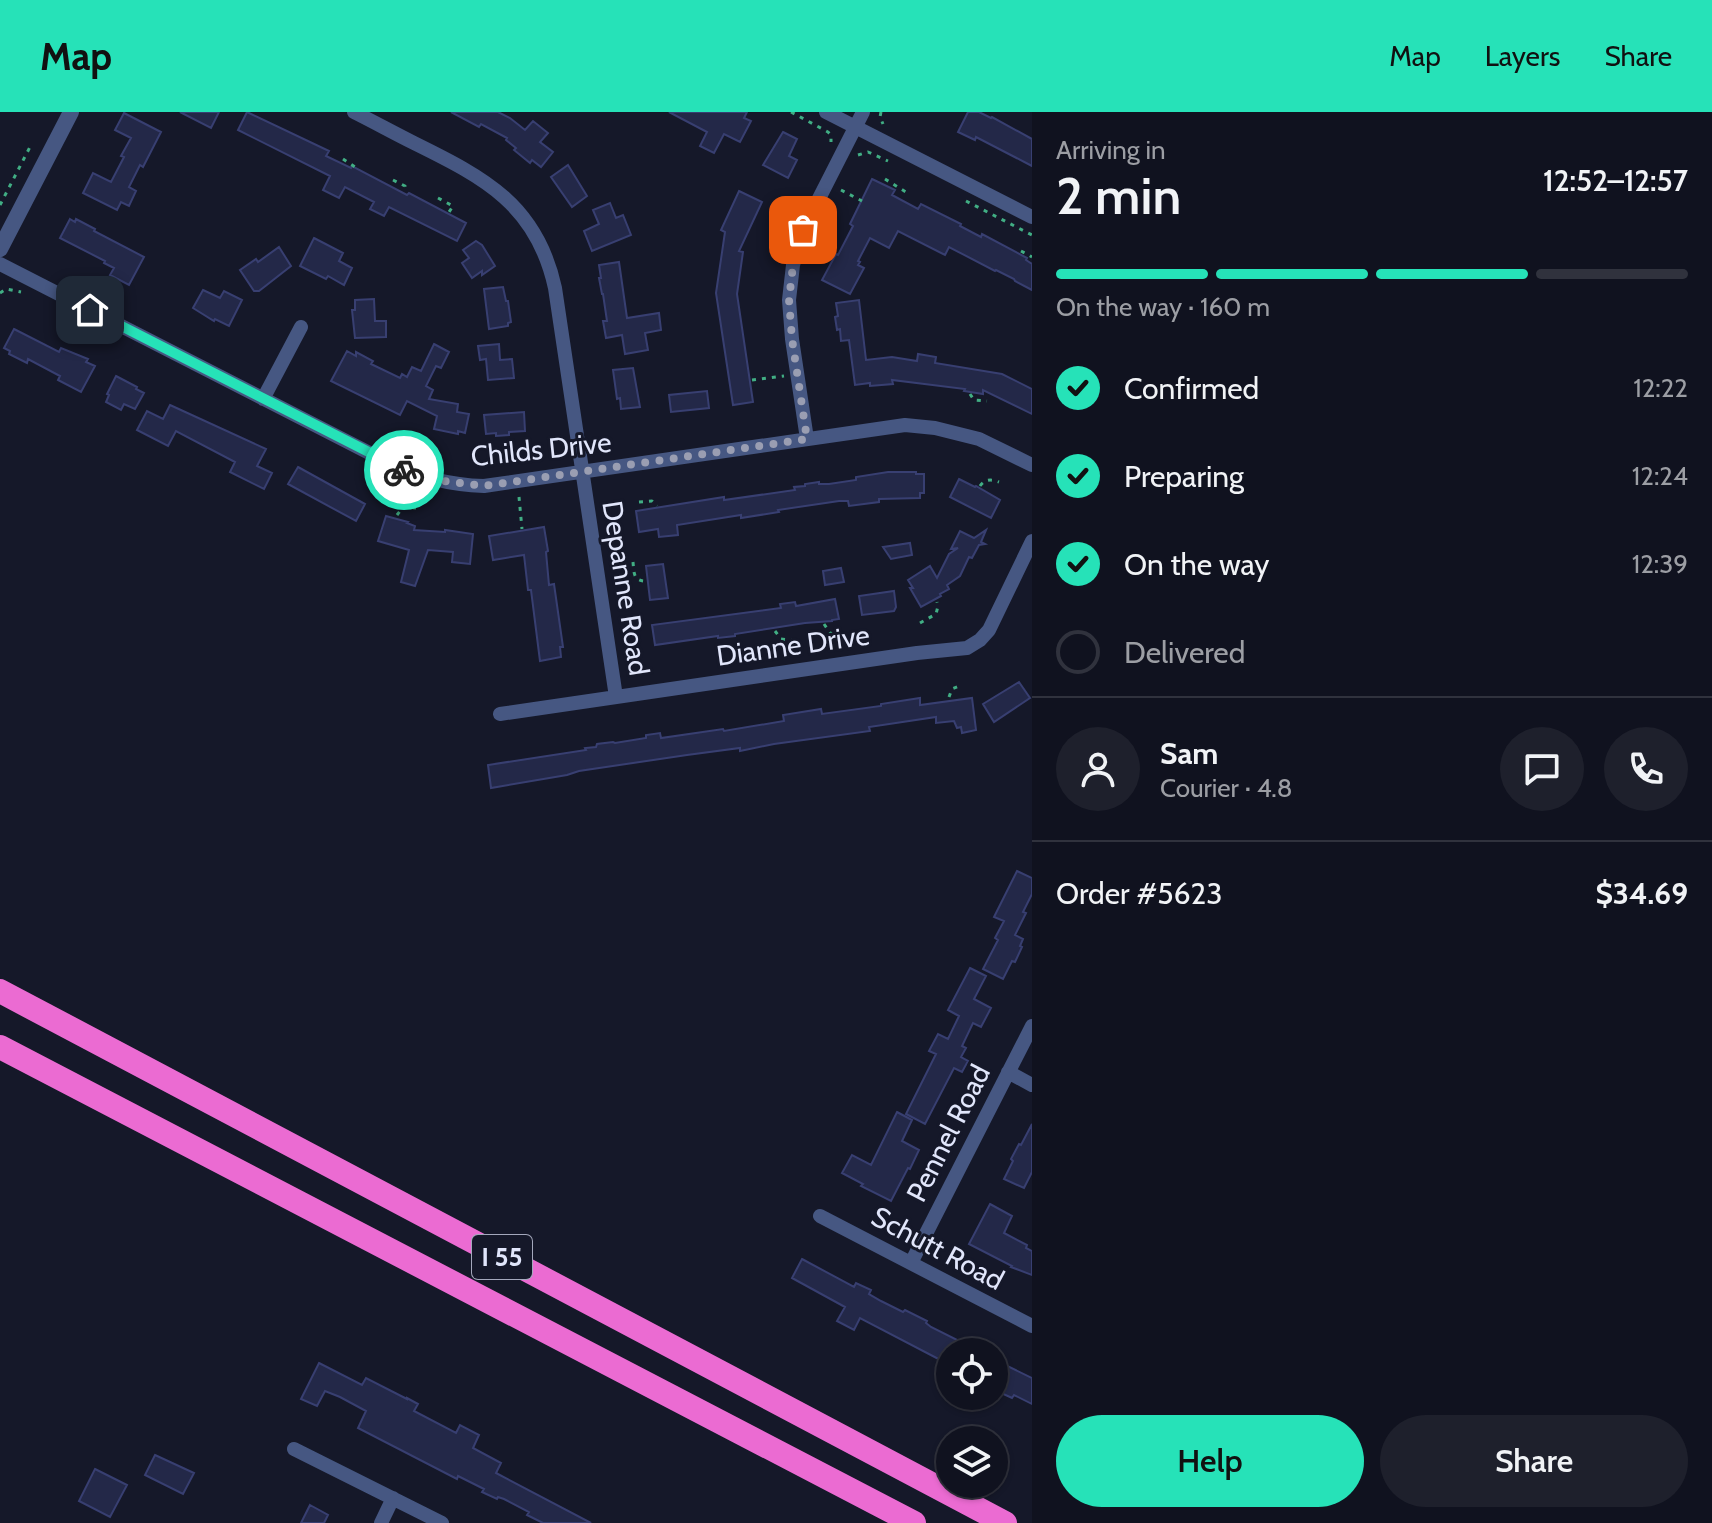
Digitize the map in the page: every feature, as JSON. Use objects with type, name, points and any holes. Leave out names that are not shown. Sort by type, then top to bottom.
[{"type":"highway","name":"I 55","points":[[0,991],[1005,1523]]},
{"type":"highway","name":"I 55","points":[[0,1047],[914,1523]]},
{"type":"street","points":[[0,249],[71,112]]},
{"type":"street","name":"Depanne Road","points":[[354,112],[455,163],[505,197],[536,235],[550,264],[616,697]]},
{"type":"street","points":[[826,112],[1032,217]]},
{"type":"street","points":[[807,439],[792,339],[789,282],[803,230],[863,112]]},
{"type":"street","name":"Childs Drive","points":[[0,264],[387,462],[424,477],[484,486],[890,426],[915,426],[959,433],[979,439],[1032,465]]},
{"type":"street","points":[[263,399],[301,327]]},
{"type":"street","name":"Dianne Drive","points":[[500,714],[967,648],[989,630],[1032,541]]},
{"type":"street","name":"Pennel Road","points":[[911,1263],[1032,1026]]},
{"type":"street","points":[[1008,1072],[1032,1085]]},
{"type":"street","name":"Schutt Road","points":[[820,1216],[1032,1326]]},
{"type":"street","points":[[294,1449],[442,1523]]},
{"type":"street","points":[[381,1523],[393,1498]]},
{"type":"path","points":[[791,112],[828,132],[831,142]]},
{"type":"path","points":[[0,205],[31,145]]},
{"type":"path","points":[[857,157],[868,152],[892,164]]},
{"type":"path","points":[[343,159],[355,167]]},
{"type":"path","points":[[885,179],[909,194]]},
{"type":"path","points":[[393,180],[405,186],[403,191]]},
{"type":"path","points":[[841,190],[862,201]]},
{"type":"path","points":[[779,250],[803,194]]},
{"type":"path","points":[[438,198],[453,206],[449,212]]},
{"type":"path","points":[[962,199],[1032,235]]},
{"type":"path","points":[[1021,251],[1032,257]]},
{"type":"path","points":[[0,293],[11,289],[28,296]]},
{"type":"path","points":[[752,380],[798,374]]},
{"type":"path","points":[[970,394],[974,400],[987,401]]},
{"type":"path","points":[[980,486],[986,480],[999,482]]},
{"type":"path","points":[[517,482],[522,529]]},
{"type":"path","points":[[639,502],[652,501],[657,506]]},
{"type":"path","points":[[397,515],[403,507],[416,508]]},
{"type":"path","points":[[633,562],[635,577],[645,581]]},
{"type":"path","points":[[920,623],[936,614],[937,602]]},
{"type":"path","points":[[824,624],[831,634],[845,635]]},
{"type":"path","points":[[775,631],[781,639],[796,641]]},
{"type":"path","points":[[949,697],[952,689],[962,685]]},
{"type":"building","points":[[180,112],[219,112],[211,128]]},
{"type":"building","points":[[247,112],[329,151],[326,156],[407,195],[409,193],[466,223],[457,241],[389,207],[384,216],[370,209],[374,202],[345,187],[339,198],[323,190],[330,176],[238,130]]},
{"type":"building","points":[[451,112],[498,112],[525,130],[533,121],[548,133],[540,142],[553,152],[541,167],[532,160],[530,163],[514,150],[516,148],[507,138]]},
{"type":"building","points":[[669,112],[747,112],[744,118],[751,121],[740,142],[724,134],[714,153],[700,146],[707,132]]},
{"type":"building","points":[[968,112],[992,117],[1032,139],[1032,166],[976,137],[975,140],[958,132]]},
{"type":"building","points":[[124,113],[161,132],[129,187],[136,191],[129,206],[121,202],[117,210],[83,193],[93,173],[111,182],[124,157],[121,156],[131,138],[115,130]]},
{"type":"building","points":[[783,132],[797,139],[789,156],[797,160],[788,178],[763,165]]},
{"type":"building","points":[[568,165],[587,196],[572,207],[551,177]]},
{"type":"building","points":[[872,179],[895,190],[892,195],[918,209],[921,204],[1027,258],[1032,264],[1032,290],[949,247],[945,255],[898,231],[889,248],[870,238],[858,261],[858,265],[864,268],[850,294],[822,280],[853,226],[850,224]]},
{"type":"building","points":[[739,191],[762,202],[739,251],[743,252],[737,294],[753,402],[733,405],[716,293],[725,232],[721,230]]},
{"type":"building","points":[[610,203],[616,218],[623,215],[631,235],[592,251],[584,231],[599,224],[593,210]]},
{"type":"building","points":[[70,219],[75,222],[76,219],[144,257],[129,285],[110,275],[114,268],[105,261],[60,238]]},
{"type":"building","points":[[314,238],[343,253],[339,261],[352,268],[344,285],[300,266]]},
{"type":"building","points":[[476,241],[495,266],[472,278],[462,263],[469,258],[463,250]]},
{"type":"building","points":[[279,247],[291,266],[259,291],[254,291],[240,270]]},
{"type":"building","points":[[619,262],[627,318],[659,313],[661,330],[645,333],[648,350],[625,354],[622,335],[606,338],[603,321],[607,321],[599,265]]},
{"type":"building","points":[[503,287],[511,322],[508,326],[489,329],[484,289]]},
{"type":"building","points":[[203,290],[220,298],[224,291],[242,300],[229,326],[193,308]]},
{"type":"building","points":[[374,299],[375,321],[386,321],[386,337],[355,338],[352,310],[355,310],[355,300]]},
{"type":"building","points":[[859,300],[866,360],[892,357],[917,361],[918,354],[936,357],[935,363],[1002,374],[1032,389],[1032,414],[983,390],[983,394],[892,380],[893,384],[855,385],[849,340],[841,341],[835,317],[838,316],[836,303]]},
{"type":"building","points":[[14,329],[59,352],[61,348],[88,359],[86,362],[95,366],[81,392],[58,380],[60,376],[28,359],[27,363],[9,354],[10,351],[4,348]]},
{"type":"building","points":[[434,344],[449,352],[441,368],[436,366],[426,386],[433,390],[429,399],[458,404],[457,412],[469,414],[465,433],[434,429],[437,416],[407,401],[400,415],[331,381],[347,351],[356,356],[356,352],[373,361],[371,364],[400,378],[402,374],[407,377],[412,367],[421,371]]},
{"type":"building","points":[[499,344],[500,360],[512,359],[514,378],[488,380],[486,359],[480,360],[478,346]]},
{"type":"building","points":[[633,368],[640,407],[621,409],[613,370]]},
{"type":"building","points":[[116,376],[144,393],[135,409],[124,404],[121,410],[106,402]]},
{"type":"building","points":[[707,391],[709,408],[671,412],[669,395]]},
{"type":"building","points":[[170,405],[266,449],[257,466],[272,473],[264,489],[230,472],[235,462],[176,431],[168,446],[137,430],[147,411],[163,419]]},
{"type":"building","points":[[524,412],[525,431],[496,436],[496,433],[486,434],[484,415]]},
{"type":"building","points":[[298,467],[365,504],[356,521],[288,484]]},
{"type":"building","points":[[888,472],[924,474],[924,493],[920,493],[920,498],[879,499],[879,502],[849,506],[848,501],[839,501],[741,518],[741,515],[677,525],[678,535],[659,537],[658,529],[639,532],[636,511],[795,490],[794,487],[805,484],[829,484]]},
{"type":"building","points":[[959,479],[1000,500],[991,518],[950,497]]},
{"type":"building","points":[[386,516],[408,522],[415,526],[414,530],[473,534],[470,564],[452,562],[453,552],[428,550],[415,586],[401,582],[409,550],[378,541]]},
{"type":"building","points":[[544,527],[549,585],[554,584],[563,647],[560,647],[561,657],[540,661],[524,555],[493,560],[489,536]]},
{"type":"building","points":[[986,530],[981,542],[985,544],[979,545],[972,558],[969,557],[960,576],[947,585],[949,589],[941,596],[921,607],[908,580],[930,566],[937,578],[949,554],[958,548],[951,549],[960,531],[974,538]]},
{"type":"building","points":[[910,543],[912,555],[891,559],[883,547]]},
{"type":"building","points":[[663,564],[668,598],[650,600],[646,566]]},
{"type":"building","points":[[841,568],[844,582],[825,585],[823,571]]},
{"type":"building","points":[[894,591],[894,611],[862,615],[859,596]]},
{"type":"building","points":[[835,599],[839,619],[832,621],[655,645],[652,625],[781,608],[780,604],[795,602],[796,606]]},
{"type":"building","points":[[1019,682],[1030,698],[994,722],[983,704]]},
{"type":"building","points":[[920,698],[920,705],[972,698],[976,730],[962,733],[961,727],[957,728],[954,721],[936,723],[936,717],[869,727],[870,731],[579,771],[491,788],[488,765],[586,750],[597,744],[646,738],[646,735],[660,733],[661,738],[724,731],[784,721],[783,715],[821,709],[822,714]]},
{"type":"building","points":[[1017,871],[1032,878],[1032,894],[1015,935],[1023,939],[1022,947],[1003,979],[983,969],[1004,921],[994,917]]},
{"type":"building","points":[[970,968],[986,976],[974,999],[991,1008],[981,1027],[973,1023],[962,1046],[966,1048],[961,1057],[968,1061],[962,1072],[954,1068],[925,1124],[906,1114],[936,1054],[929,1051],[938,1034],[948,1039],[959,1016],[948,1010]]},
{"type":"building","points":[[897,1112],[912,1120],[902,1141],[919,1150],[891,1201],[842,1173],[852,1155],[871,1165]]},
{"type":"building","points":[[1032,1124],[1032,1172],[1024,1188],[1004,1179],[1013,1161],[1011,1159]]},
{"type":"building","points":[[990,1204],[1012,1216],[1004,1233],[1032,1251],[1032,1275],[969,1244]]},
{"type":"building","points":[[802,1259],[854,1287],[856,1283],[871,1290],[869,1294],[927,1321],[931,1327],[953,1338],[936,1338],[936,1358],[860,1318],[854,1330],[837,1321],[845,1307],[792,1278]]},
{"type":"building","points":[[319,1363],[362,1385],[366,1378],[407,1398],[418,1404],[414,1411],[456,1433],[460,1425],[479,1435],[473,1448],[501,1463],[496,1473],[591,1523],[543,1523],[504,1499],[482,1492],[484,1489],[458,1476],[457,1479],[358,1428],[366,1411],[340,1397],[325,1391],[317,1406],[301,1399]]},
{"type":"building","points":[[1008,1366],[1032,1378],[1032,1404],[1014,1395],[1012,1398],[1008,1396]]},
{"type":"building","points":[[155,1455],[194,1473],[183,1494],[145,1475]]},
{"type":"building","points":[[95,1469],[127,1485],[110,1517],[79,1501]]},
{"type":"building","points":[[310,1505],[328,1515],[324,1523],[301,1523]]},
{"type":"way so far","points":[[404,470],[436,480],[484,486],[807,439],[789,300],[789,282],[803,230]]},
{"type":"route","points":[[90,310],[404,470]]}]
